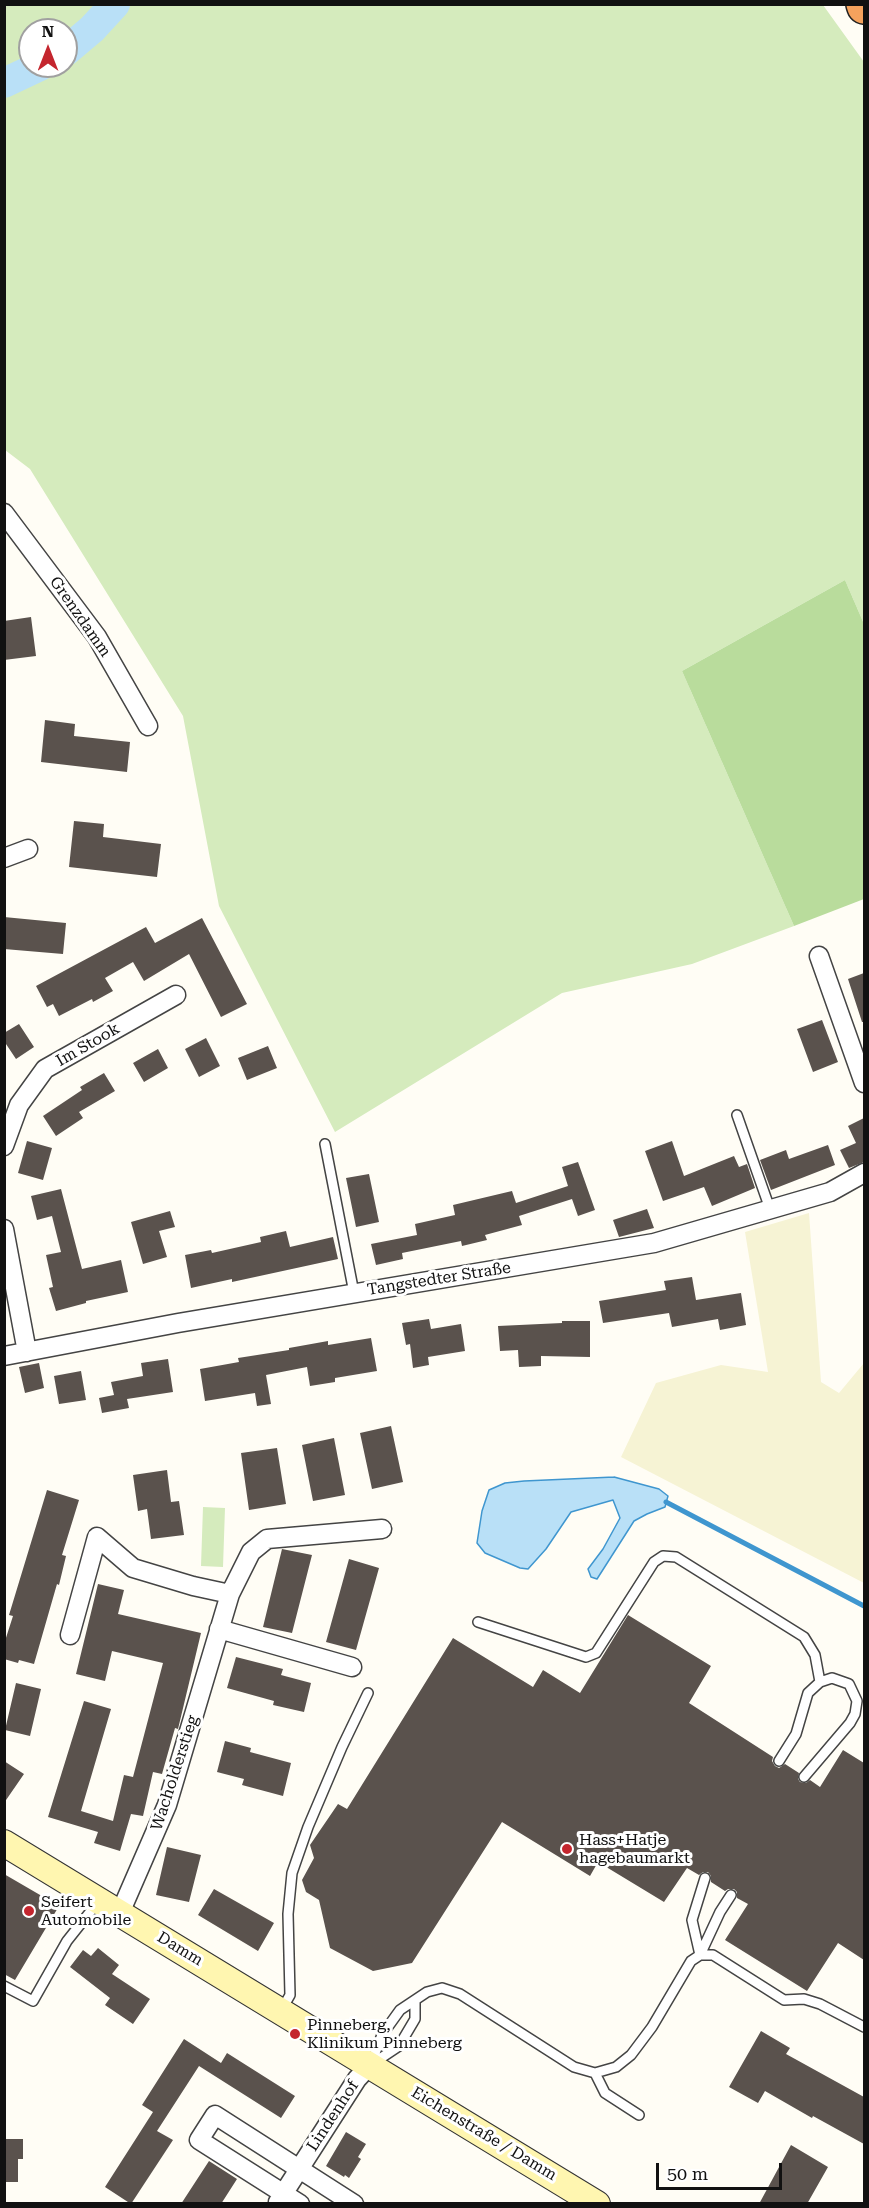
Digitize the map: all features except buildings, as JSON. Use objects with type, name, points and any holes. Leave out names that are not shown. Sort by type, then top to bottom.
[{"type":"main road","name":"Damm","points":[[4,1843],[370,2065]]},
{"type":"main road","name":"Eichenstraße / Damm","points":[[370,2065],[597,2204]]},
{"type":"street","name":"Grenzdamm","points":[[4,513],[97,637],[148,726]]},
{"type":"street","points":[[4,858],[28,849]]},
{"type":"street","points":[[819,956],[864,1083]]},
{"type":"street","name":"Im Stook","points":[[4,1146],[19,1105],[45,1069],[176,995]]},
{"type":"street","name":"Tangstedter Straße","points":[[4,1356],[178,1323],[654,1243],[830,1192],[862,1176]]},
{"type":"street","points":[[4,1229],[27,1352]]},
{"type":"street","name":"Wacholderstieg","points":[[109,1907],[167,1805],[230,1594],[251,1552],[267,1539],[382,1529]]},
{"type":"street","points":[[70,1635],[97,1537],[133,1568],[193,1586],[230,1594]]},
{"type":"street","points":[[219,1629],[352,1667]]},
{"type":"street","name":"Lindenhof","points":[[280,2198],[357,2079],[370,2065]]},
{"type":"street","name":"Lindenhof","points":[[300,2204],[280,2198],[199,2140],[215,2115],[354,2204]]},
{"type":"lane","points":[[737,1115],[770,1209]]},
{"type":"lane","points":[[325,1144],[354,1293]]},
{"type":"lane","points":[[478,1622],[585,1657],[596,1653],[654,1562],[663,1556],[676,1557],[804,1637],[814,1654],[820,1682]]},
{"type":"lane","points":[[779,1761],[796,1734],[808,1693],[820,1682],[832,1678],[849,1684],[857,1701],[855,1714],[804,1777]]},
{"type":"lane","points":[[287,2015],[290,1995],[288,1914],[292,1873],[333,1767],[368,1693]]},
{"type":"lane","points":[[700,1955],[692,1920],[705,1878]]},
{"type":"lane","points":[[370,2065],[382,2035],[400,2010],[427,1992],[442,1988],[460,1994],[574,2067],[595,2073],[616,2067],[631,2055],[652,2027],[691,1961],[700,1955],[720,1912],[731,1895]]},
{"type":"lane","points":[[4,1986],[33,2001],[67,1941],[92,1912],[109,1907]]},
{"type":"lane","points":[[700,1955],[713,1956],[784,2000],[804,2000],[820,2004],[864,2027]]},
{"type":"lane","points":[[370,2065],[399,2046],[415,2019],[415,2001]]},
{"type":"lane","points":[[595,2073],[605,2093],[639,2115]]},
{"type":"shaded area","points":[[809,1213],[821,1382],[839,1393],[864,1363],[864,1583],[621,1457],[656,1383],[721,1365],[768,1372],[745,1232]]},
{"type":"green space","points":[[5,5],[823,5],[864,62],[864,624],[845,580],[682,671],[794,926],[692,964],[562,993],[335,1132],[219,906],[183,716],[30,469],[5,450]]},
{"type":"green space","points":[[845,580],[864,624],[864,899],[794,926],[682,671]]},
{"type":"green space","points":[[203,1507],[225,1508],[223,1567],[201,1566]]},
{"type":"water","points":[[614,1477],[659,1489],[668,1496],[665,1507],[634,1521],[597,1579],[591,1577],[588,1569],[603,1549],[620,1518],[613,1500],[571,1512],[546,1549],[528,1569],[520,1568],[485,1553],[477,1543],[482,1511],[489,1490],[505,1483],[524,1481]]},
{"type":"waterway","points":[[78,41],[115,4]]},
{"type":"waterway","points":[[4,83],[18,76]]},
{"type":"waterway","points":[[666,1502],[864,1606]]},
{"type":"place","name":"Hass+Hatje hagebaumarkt","points":[[567,1849]]},
{"type":"place","name":"Seifert Automobile","points":[[29,1911]]},
{"type":"place","name":"Pinneberg, Klinikum Pinneberg","points":[[295,2034]]}]
